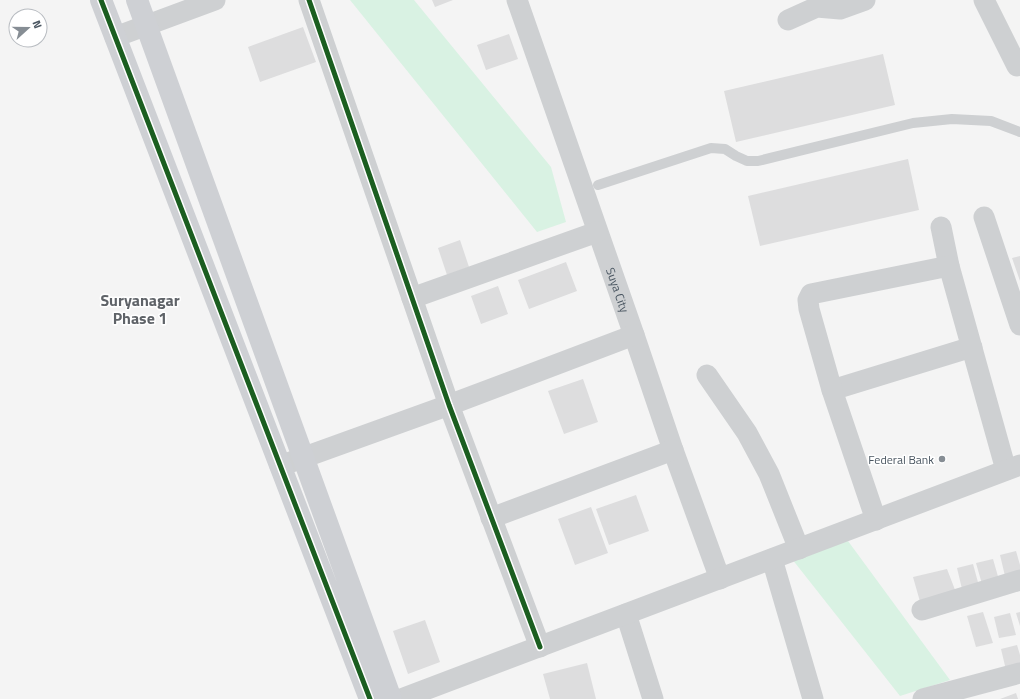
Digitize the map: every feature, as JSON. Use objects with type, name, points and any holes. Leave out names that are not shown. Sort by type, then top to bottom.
[{"type":"street","points":[[101,0],[370,699]]},
{"type":"street","points":[[137,0],[391,699]]},
{"type":"street","points":[[115,38],[215,0]]},
{"type":"street","points":[[309,0],[449,405],[540,647]]},
{"type":"street","name":"Suya City","points":[[517,0],[673,450],[720,579]]},
{"type":"street","points":[[788,20],[817,7],[840,9],[865,0]]},
{"type":"street","points":[[984,0],[1017,66],[1020,65]]},
{"type":"street","points":[[984,218],[1020,325]]},
{"type":"street","points":[[401,699],[1013,468],[972,347],[949,266],[941,227]]},
{"type":"street","points":[[412,298],[597,232]]},
{"type":"street","points":[[876,520],[832,390],[809,309],[808,300],[811,294],[949,266]]},
{"type":"street","points":[[280,466],[304,459],[634,335]]},
{"type":"street","points":[[832,390],[972,347]]},
{"type":"street","points":[[707,375],[747,433],[769,474],[799,549]]},
{"type":"street","points":[[491,518],[673,450]]},
{"type":"street","points":[[772,559],[813,699]]},
{"type":"street","points":[[922,610],[1020,580]]},
{"type":"street","points":[[626,614],[654,699]]},
{"type":"street","points":[[923,699],[1020,673]]},
{"type":"lane","points":[[598,185],[711,148],[725,149],[747,161],[758,161],[913,123],[952,119],[991,121],[1020,132]]},
{"type":"green space","points":[[350,0],[414,0],[551,167],[566,222],[537,232]]},
{"type":"green space","points":[[848,541],[950,680],[900,696],[792,559]]},
{"type":"building","points":[[432,0],[453,0],[435,7]]},
{"type":"building","points":[[303,27],[316,62],[260,82],[248,47]]},
{"type":"building","points":[[509,34],[518,59],[486,70],[477,45]]},
{"type":"building","points":[[883,54],[895,105],[736,142],[724,91]]},
{"type":"building","points":[[908,159],[919,210],[760,246],[748,196]]},
{"type":"building","points":[[460,240],[469,267],[447,275],[438,248]]},
{"type":"building","points":[[1020,256],[1020,281],[1012,258]]},
{"type":"building","points":[[566,262],[577,291],[529,309],[518,280]]},
{"type":"building","points":[[498,286],[508,314],[481,324],[471,296]]},
{"type":"building","points":[[583,379],[598,422],[564,434],[548,391]]},
{"type":"building","points":[[636,495],[649,531],[609,545],[596,509]]},
{"type":"building","points":[[591,507],[608,553],[575,565],[558,519]]},
{"type":"building","points":[[1016,551],[1020,565],[1020,573],[1005,576],[1000,555]]},
{"type":"building","points":[[993,559],[999,580],[982,584],[976,563]]},
{"type":"building","points":[[973,564],[979,586],[962,589],[957,568]]},
{"type":"building","points":[[947,569],[957,595],[921,605],[913,577]]},
{"type":"building","points":[[983,612],[993,643],[976,647],[967,616]]},
{"type":"building","points":[[1020,612],[1020,626],[1016,613]]},
{"type":"building","points":[[1010,613],[1016,635],[999,638],[994,617]]},
{"type":"building","points":[[425,620],[440,662],[408,674],[393,631]]},
{"type":"building","points":[[1017,645],[1020,655],[1020,667],[1006,670],[1001,649]]},
{"type":"building","points":[[587,663],[596,699],[550,699],[543,674]]},
{"type":"building","points":[[1016,693],[1018,699],[1000,699]]},
{"type":"cycle path","points":[[101,0],[370,699]]},
{"type":"cycle path","points":[[309,0],[449,405],[540,647]]},
{"type":"place","name":"Federal Bank","points":[[942,459]]},
{"type":"district","name":"Suryanagar Phase 1","points":[[140,309]]}]
